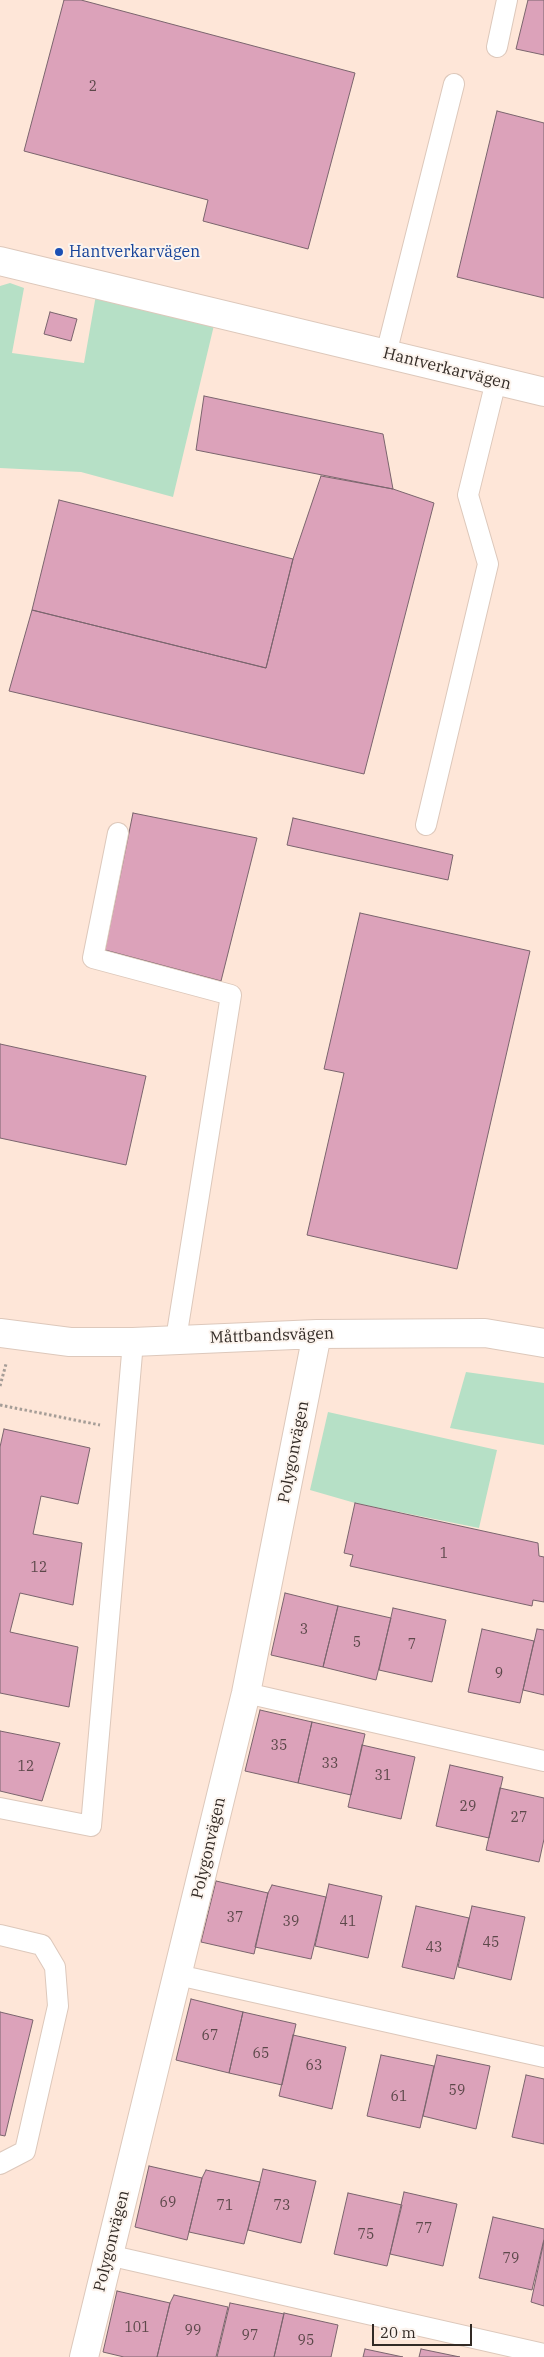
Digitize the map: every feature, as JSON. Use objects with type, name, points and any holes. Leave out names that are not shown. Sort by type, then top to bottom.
[{"type":"street","name":"Hantverkarvägen","points":[[0,261],[544,392]]},
{"type":"street","name":"Måttbandsvägen","points":[[0,1333],[70,1342],[133,1342],[317,1334],[485,1333],[544,1343]]},
{"type":"street","name":"Polygonvägen","points":[[84,2357],[246,1693],[317,1334]]},
{"type":"lane","points":[[497,48],[507,0]]},
{"type":"lane","points":[[386,354],[454,84]]},
{"type":"lane","points":[[426,825],[488,564],[468,495],[496,381]]},
{"type":"lane","points":[[118,833],[93,958],[231,995],[176,1339]]},
{"type":"lane","points":[[0,1808],[92,1826],[133,1342]]},
{"type":"lane","points":[[246,1693],[544,1761]]},
{"type":"lane","points":[[0,1935],[42,1945],[56,1968],[58,2006],[25,2151],[0,2164]]},
{"type":"lane","points":[[178,1975],[544,2056]]},
{"type":"lane","points":[[108,2255],[544,2354]]},
{"type":"path","points":[[0,1406],[126,1430]]},
{"type":"shaded area","points":[[0,0],[544,0],[544,2357],[0,2357]]},
{"type":"green space","points":[[10,283],[24,288],[12,353],[84,363],[96,295],[215,321],[173,497],[81,472],[0,468],[0,286]]},
{"type":"green space","points":[[466,1372],[544,1383],[544,1445],[450,1428]]},
{"type":"green space","points":[[328,1412],[497,1450],[479,1528],[355,1503],[310,1490]]},
{"type":"building","points":[[64,0],[81,0],[355,73],[308,249],[203,221],[208,200],[24,151]]},
{"type":"building","points":[[528,0],[544,0],[544,55],[516,49]]},
{"type":"building","points":[[497,111],[544,123],[544,298],[457,277]]},
{"type":"building","points":[[50,312],[77,319],[71,341],[44,334]]},
{"type":"building","points":[[204,396],[383,434],[393,489],[196,450]]},
{"type":"building","points":[[321,476],[393,489],[434,503],[364,774],[9,691],[32,610],[266,668],[293,559]]},
{"type":"building","points":[[59,500],[293,559],[266,668],[32,610]]},
{"type":"building","points":[[133,813],[257,838],[221,981],[105,950]]},
{"type":"building","points":[[293,818],[453,855],[448,880],[287,845]]},
{"type":"building","points":[[360,913],[530,951],[457,1269],[307,1235],[344,1073],[324,1069]]},
{"type":"building","points":[[0,1044],[146,1076],[126,1165],[0,1138]]},
{"type":"building","points":[[4,1429],[90,1448],[78,1504],[41,1496],[33,1534],[82,1543],[73,1605],[20,1593],[10,1632],[78,1647],[69,1707],[0,1693],[0,1447]]},
{"type":"building","points":[[355,1503],[538,1543],[539,1556],[544,1557],[544,1602],[533,1600],[532,1606],[350,1566],[353,1555],[344,1553]]},
{"type":"building","points":[[285,1593],[338,1606],[323,1667],[271,1655]]},
{"type":"building","points":[[338,1606],[391,1618],[376,1680],[323,1667]]},
{"type":"building","points":[[393,1608],[446,1620],[432,1682],[379,1670]]},
{"type":"building","points":[[482,1629],[534,1641],[520,1703],[468,1692]]},
{"type":"building","points":[[537,1629],[544,1630],[544,1695],[523,1690]]},
{"type":"building","points":[[260,1710],[312,1722],[298,1783],[245,1771]]},
{"type":"building","points":[[312,1722],[365,1734],[351,1795],[298,1783]]},
{"type":"building","points":[[0,1731],[60,1743],[42,1801],[0,1791]]},
{"type":"building","points":[[362,1745],[415,1757],[401,1819],[348,1807]]},
{"type":"building","points":[[450,1765],[503,1777],[489,1838],[436,1826]]},
{"type":"building","points":[[500,1788],[544,1798],[544,1839],[539,1862],[486,1850]]},
{"type":"building","points":[[216,1881],[268,1893],[254,1954],[201,1942]]},
{"type":"building","points":[[329,1884],[382,1896],[368,1958],[315,1946]]},
{"type":"building","points":[[272,1885],[326,1897],[311,1959],[255,1947],[268,1893]]},
{"type":"building","points":[[416,1906],[469,1918],[454,1979],[402,1967]]},
{"type":"building","points":[[472,1906],[525,1917],[511,1980],[458,1967]]},
{"type":"building","points":[[191,1999],[243,2012],[229,2073],[176,2060]]},
{"type":"building","points":[[0,2012],[33,2020],[5,2136],[0,2135]]},
{"type":"building","points":[[243,2012],[296,2024],[282,2085],[229,2073]]},
{"type":"building","points":[[293,2035],[346,2047],[332,2109],[279,2096]]},
{"type":"building","points":[[381,2055],[434,2066],[420,2128],[367,2116]]},
{"type":"building","points":[[437,2055],[490,2066],[476,2129],[423,2116]]},
{"type":"building","points":[[526,2075],[544,2079],[544,2144],[512,2137]]},
{"type":"building","points":[[149,2166],[202,2178],[187,2240],[135,2227]]},
{"type":"building","points":[[263,2169],[316,2181],[301,2243],[248,2230]]},
{"type":"building","points":[[206,2170],[260,2182],[244,2244],[189,2232],[202,2178]]},
{"type":"building","points":[[404,2192],[457,2204],[443,2266],[390,2254]]},
{"type":"building","points":[[348,2193],[402,2205],[387,2266],[334,2254]]},
{"type":"building","points":[[493,2217],[544,2229],[544,2239],[532,2290],[479,2278]]},
{"type":"building","points":[[544,2241],[544,2306],[531,2302]]},
{"type":"building","points":[[117,2291],[170,2303],[157,2357],[124,2357],[103,2352]]},
{"type":"building","points":[[174,2295],[228,2307],[216,2357],[157,2357],[170,2303]]},
{"type":"building","points":[[230,2303],[284,2314],[274,2357],[217,2357]]},
{"type":"building","points":[[284,2313],[338,2325],[331,2357],[274,2357]]},
{"type":"building","points":[[365,2349],[403,2357],[363,2357]]},
{"type":"building","points":[[421,2349],[455,2356],[460,2357],[419,2357]]},
{"type":"place","name":"Hantverkarvägen","points":[[59,252]]}]
